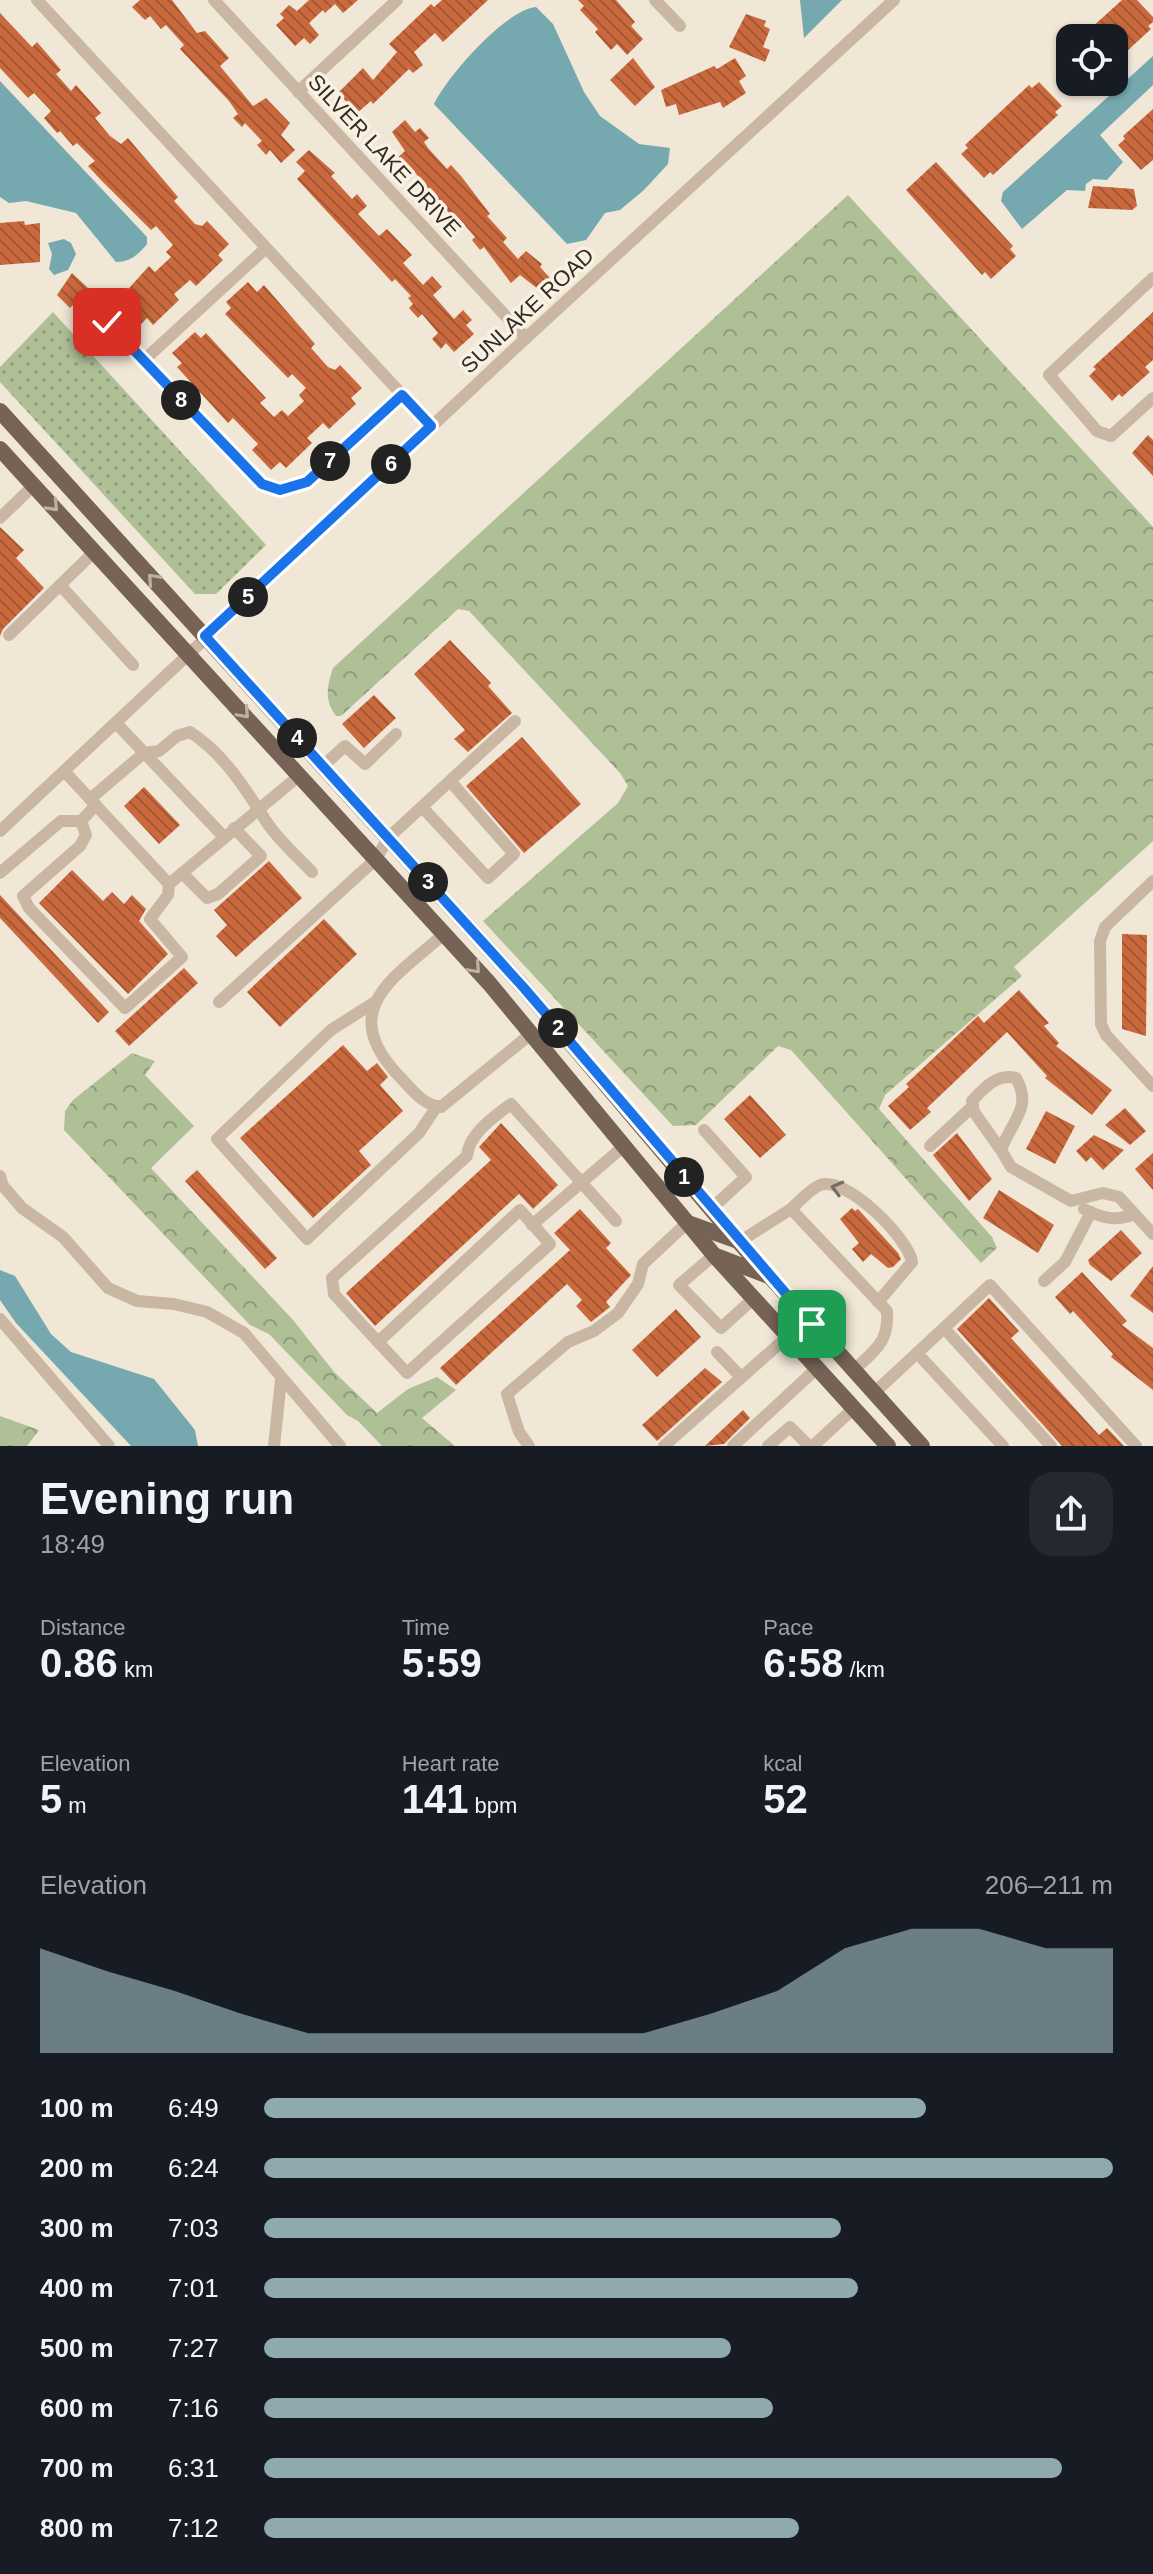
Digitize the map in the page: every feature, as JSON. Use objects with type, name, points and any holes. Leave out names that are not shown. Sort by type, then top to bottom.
[{"type":"main road","points":[[0,411],[524,988],[739,1242],[922,1446]]},
{"type":"main road","points":[[0,449],[192,655],[444,934],[532,1033],[714,1255],[888,1446]]},
{"type":"main road","points":[[687,1223],[739,1242]]},
{"type":"main road","points":[[714,1255],[771,1277]]},
{"type":"street","points":[[37,0],[431,426]]},
{"type":"street","name":"SILVER LAKE DRIVE","points":[[214,0],[526,338]]},
{"type":"street","points":[[298,92],[397,0]]},
{"type":"street","points":[[655,0],[680,26]]},
{"type":"street","name":"SUNLAKE ROAD","points":[[2,825],[65,772],[192,655],[205,636],[894,0]]},
{"type":"street","points":[[143,361],[266,248]]},
{"type":"street","points":[[1153,278],[1049,375],[1097,431],[1111,436],[1153,398]]},
{"type":"street","points":[[107,322],[262,484],[280,490],[307,482],[402,395]]},
{"type":"street","points":[[0,518],[34,485]]},
{"type":"street","points":[[9,635],[95,551]]},
{"type":"street","points":[[60,585],[133,665]]},
{"type":"street","points":[[219,1002],[376,859],[388,838],[515,721]]},
{"type":"street","points":[[116,723],[229,832],[261,856],[218,894],[207,898],[182,873]]},
{"type":"street","points":[[81,821],[93,802],[144,753],[159,751],[177,736],[190,732],[209,744],[259,807],[266,821],[312,872]]},
{"type":"street","points":[[323,766],[345,746],[365,764],[396,734]]},
{"type":"street","points":[[65,772],[169,884]]},
{"type":"street","points":[[81,821],[86,835],[80,846],[23,896],[29,908],[125,1008],[182,957],[150,919],[168,895],[169,884],[300,775]]},
{"type":"street","points":[[422,807],[488,878],[514,854],[450,781]]},
{"type":"street","points":[[0,873],[61,821],[81,821]]},
{"type":"street","points":[[1153,881],[1113,917],[1100,941],[1101,1024],[1106,1035],[1153,1086]]},
{"type":"street","points":[[437,1106],[419,1133],[307,1239],[217,1139],[331,1030],[375,1002],[392,977],[444,934]]},
{"type":"street","points":[[375,1002],[371,1037],[427,1105],[441,1107],[532,1033]]},
{"type":"street","points":[[1001,1150],[1023,1107],[1025,1094],[1016,1078],[996,1080],[972,1101],[1011,1167],[1107,1219],[1123,1219],[1134,1214]]},
{"type":"street","points":[[378,1342],[520,1210],[550,1244],[407,1373],[378,1342],[334,1294],[332,1278],[467,1156],[468,1146],[498,1113],[511,1104],[616,1221]]},
{"type":"street","points":[[930,1146],[973,1106]]},
{"type":"street","points":[[704,1130],[746,1177],[711,1209]]},
{"type":"street","points":[[532,1225],[624,1146]]},
{"type":"street","points":[[0,1176],[3,1186],[22,1208],[63,1237],[108,1288],[137,1301],[174,1304],[207,1312],[244,1333],[340,1446]]},
{"type":"street","points":[[739,1242],[791,1209],[821,1185],[828,1184],[852,1192],[892,1229],[911,1252],[912,1262],[878,1302]]},
{"type":"street","points":[[1071,1201],[1103,1193],[1119,1197],[1153,1234]]},
{"type":"street","points":[[791,1209],[887,1311],[888,1331],[881,1344],[854,1370]]},
{"type":"street","points":[[1044,1281],[1065,1262],[1091,1212]]},
{"type":"street","points":[[529,1446],[519,1432],[507,1394],[568,1342],[594,1331],[618,1313],[638,1284],[643,1264],[687,1223]]},
{"type":"street","points":[[714,1255],[679,1285],[721,1328],[753,1299]]},
{"type":"street","points":[[874,1393],[990,1285],[1136,1446]]},
{"type":"street","points":[[0,1319],[109,1446]]},
{"type":"street","points":[[944,1328],[1051,1446]]},
{"type":"street","points":[[664,1446],[787,1337]]},
{"type":"street","points":[[717,1352],[741,1377]]},
{"type":"street","points":[[917,1353],[1003,1446]]},
{"type":"street","points":[[733,1446],[816,1369]]},
{"type":"street","points":[[274,1446],[281,1380]]},
{"type":"street","points":[[768,1446],[790,1427],[811,1446],[853,1409]]},
{"type":"green space","points":[[848,195],[1153,527],[1153,841],[1014,967],[1022,976],[885,1095],[879,1109],[992,1237],[997,1248],[981,1263],[791,1050],[778,1046],[696,1125],[673,1126],[483,921],[618,803],[628,786],[620,773],[469,611],[458,609],[341,716],[336,716],[328,699],[333,668]]},
{"type":"green space","points":[[53,312],[266,545],[216,594],[195,594],[0,382],[0,367]]},
{"type":"green space","points":[[132,1053],[155,1061],[145,1075],[194,1126],[151,1168],[293,1320],[335,1373],[377,1413],[408,1389],[437,1377],[456,1390],[422,1418],[455,1446],[382,1446],[358,1421],[347,1415],[269,1334],[250,1325],[64,1130],[65,1111],[73,1100]]},
{"type":"green space","points":[[0,1416],[39,1430],[27,1446],[0,1446]]},
{"type":"water","points":[[800,0],[842,0],[804,38]]},
{"type":"water","points":[[536,7],[553,24],[584,92],[600,116],[639,144],[670,148],[668,164],[644,190],[620,210],[605,213],[586,240],[567,244],[434,104],[478,46],[509,20]]},
{"type":"water","points":[[1153,56],[1153,85],[1100,135],[1123,162],[1107,180],[1093,179],[1086,184],[1085,191],[1067,190],[1022,229],[1001,201],[1003,192],[1109,96],[1128,96],[1128,79]]},
{"type":"water","points":[[0,81],[147,237],[147,244],[137,255],[116,262],[76,213],[26,201],[9,203],[0,197]]},
{"type":"water","points":[[64,239],[71,243],[76,254],[68,270],[54,275],[49,269],[52,254],[48,243]]},
{"type":"water","points":[[0,1270],[15,1276],[51,1334],[71,1352],[154,1379],[195,1430],[198,1446],[131,1446],[16,1323],[0,1300]]},
{"type":"building","points":[[140,0],[172,0],[197,33],[205,31],[229,58],[220,66],[253,106],[266,98],[290,123],[281,135],[295,150],[281,163],[270,150],[266,155],[257,145],[262,141],[245,123],[242,127],[233,118],[238,114],[229,101],[180,49],[184,45],[166,25],[161,29],[150,16],[145,20],[132,7]]},
{"type":"building","points":[[309,0],[358,0],[343,13],[335,4],[325,13],[323,10],[309,23],[319,35],[310,44],[304,38],[295,46],[276,25],[284,18],[280,14],[289,5],[297,11]]},
{"type":"building","points":[[442,0],[488,0],[443,42],[435,33],[414,52],[423,65],[413,73],[409,69],[373,104],[371,101],[357,113],[338,93],[363,68],[373,80],[397,52],[389,44],[431,4],[434,7]]},
{"type":"building","points":[[578,0],[616,0],[635,22],[631,26],[643,39],[627,55],[617,44],[611,50],[595,32],[598,29],[580,10],[584,6]]},
{"type":"building","points":[[1122,0],[1137,0],[1153,17],[1153,22],[1148,26],[1151,29],[1128,50],[1128,24],[1095,24]]},
{"type":"building","points":[[0,13],[32,47],[37,42],[61,70],[56,74],[71,91],[76,85],[101,113],[95,118],[110,136],[121,144],[128,138],[178,197],[174,201],[195,224],[202,226],[207,221],[229,244],[218,255],[223,260],[196,286],[190,280],[174,294],[179,300],[153,325],[147,318],[138,327],[119,307],[125,301],[121,297],[149,266],[155,272],[171,257],[166,252],[173,245],[156,226],[151,230],[100,179],[88,166],[95,161],[77,143],[73,146],[60,131],[57,133],[44,118],[51,111],[34,93],[28,98],[0,68]]},
{"type":"building","points":[[746,14],[766,21],[764,26],[770,29],[763,47],[770,50],[765,62],[729,47]]},
{"type":"building","points":[[633,58],[655,87],[635,106],[610,80]]},
{"type":"building","points":[[735,58],[746,76],[739,81],[746,93],[723,108],[720,102],[679,115],[676,104],[666,107],[661,90],[714,66],[717,69]]},
{"type":"building","points":[[1039,82],[1062,106],[1055,112],[1058,115],[993,175],[990,172],[984,178],[961,154],[968,148],[965,145],[1029,85],[1032,88]]},
{"type":"building","points":[[1153,109],[1153,160],[1141,170],[1118,145],[1125,139],[1123,136]]},
{"type":"building","points":[[405,120],[415,132],[420,128],[429,138],[424,142],[447,169],[451,165],[461,176],[490,214],[487,216],[507,238],[503,242],[518,259],[526,251],[542,264],[540,267],[550,278],[538,289],[520,275],[511,283],[484,247],[480,250],[472,240],[475,237],[454,213],[451,215],[437,199],[434,201],[424,189],[427,186],[408,165],[404,169],[396,159],[405,151],[392,132]]},
{"type":"building","points":[[309,150],[335,173],[331,176],[352,199],[357,194],[367,206],[358,214],[379,236],[387,229],[412,255],[403,263],[423,285],[432,276],[442,287],[433,295],[454,319],[463,310],[472,320],[466,325],[474,334],[454,352],[446,343],[441,349],[432,339],[438,333],[422,314],[418,318],[409,308],[413,304],[408,298],[411,296],[395,279],[392,282],[297,179],[305,171],[296,162]]},
{"type":"building","points":[[936,162],[1013,246],[1010,249],[1016,256],[991,279],[985,272],[982,275],[906,190]]},
{"type":"building","points":[[1093,186],[1134,189],[1137,206],[1132,210],[1088,208]]},
{"type":"building","points":[[24,221],[25,225],[40,223],[40,262],[0,265],[0,223]]},
{"type":"building","points":[[72,273],[89,289],[70,308],[57,295]]},
{"type":"building","points":[[248,282],[257,292],[264,285],[315,344],[311,348],[328,367],[335,370],[340,365],[362,388],[351,398],[356,404],[329,429],[323,423],[307,438],[312,443],[286,468],[280,462],[271,470],[252,450],[258,444],[233,418],[228,423],[177,367],[182,363],[172,353],[195,332],[201,338],[206,333],[266,398],[260,403],[274,417],[282,410],[288,416],[304,401],[299,395],[306,388],[292,374],[288,378],[225,314],[231,308],[226,302]]},
{"type":"building","points":[[1153,312],[1153,360],[1145,367],[1150,372],[1122,397],[1119,394],[1112,401],[1089,376],[1096,369],[1093,367]]},
{"type":"building","points":[[1148,435],[1153,440],[1153,476],[1132,453]]},
{"type":"building","points":[[0,527],[24,550],[16,558],[44,588],[3,629],[0,636]]},
{"type":"building","points":[[450,640],[491,683],[488,686],[512,713],[468,752],[454,739],[465,730],[414,674]]},
{"type":"building","points":[[374,695],[396,718],[364,748],[342,724]]},
{"type":"building","points":[[522,737],[581,804],[524,853],[466,786]]},
{"type":"building","points":[[144,787],[180,825],[159,844],[124,806]]},
{"type":"building","points":[[269,861],[302,898],[236,957],[216,936],[227,925],[214,910]]},
{"type":"building","points":[[72,870],[103,901],[112,892],[124,904],[132,895],[146,909],[139,921],[168,954],[128,994],[39,903]]},
{"type":"building","points":[[0,895],[109,1012],[98,1023],[0,918]]},
{"type":"building","points":[[324,919],[357,954],[280,1027],[247,992]]},
{"type":"building","points":[[1122,934],[1147,935],[1146,1036],[1122,1029]]},
{"type":"building","points":[[184,968],[198,983],[129,1046],[115,1031]]},
{"type":"building","points":[[1019,990],[1049,1023],[1044,1026],[1059,1043],[1056,1046],[1112,1090],[1092,1115],[1045,1078],[1047,1076],[1007,1032],[927,1108],[931,1112],[910,1130],[888,1106],[909,1087],[906,1084],[978,1016],[984,1023]]},
{"type":"building","points":[[343,1045],[367,1071],[377,1063],[388,1077],[380,1085],[403,1111],[359,1151],[371,1165],[313,1218],[240,1138]]},
{"type":"building","points":[[750,1095],[786,1135],[760,1158],[724,1119]]},
{"type":"building","points":[[1125,1108],[1146,1131],[1130,1145],[1105,1125]]},
{"type":"building","points":[[1046,1111],[1075,1126],[1055,1164],[1026,1149]]},
{"type":"building","points":[[501,1123],[558,1185],[533,1209],[519,1194],[375,1326],[346,1293],[491,1160],[479,1147]]},
{"type":"building","points":[[957,1133],[992,1179],[969,1201],[933,1155]]},
{"type":"building","points":[[1094,1135],[1124,1150],[1103,1170],[1091,1157],[1086,1162],[1076,1151]]},
{"type":"building","points":[[1153,1153],[1153,1190],[1135,1169]]},
{"type":"building","points":[[197,1170],[277,1258],[265,1269],[185,1181]]},
{"type":"building","points":[[999,1190],[1054,1225],[1038,1253],[983,1218]]},
{"type":"building","points":[[852,1208],[855,1211],[858,1209],[898,1253],[901,1259],[893,1267],[888,1268],[871,1254],[863,1262],[852,1249],[859,1243],[840,1219]]},
{"type":"building","points":[[580,1209],[611,1243],[606,1248],[631,1275],[606,1302],[610,1307],[591,1322],[576,1306],[582,1300],[567,1284],[456,1385],[440,1368],[570,1250],[554,1233]]},
{"type":"building","points":[[1121,1230],[1142,1253],[1111,1281],[1088,1260]]},
{"type":"building","points":[[1153,1266],[1153,1313],[1130,1296]]},
{"type":"building","points":[[1082,1272],[1127,1321],[1122,1325],[1153,1348],[1153,1390],[1111,1357],[1113,1354],[1073,1311],[1070,1314],[1055,1297]]},
{"type":"building","points":[[989,1298],[1019,1331],[1011,1338],[1099,1435],[1107,1428],[1124,1446],[1062,1446],[957,1329]]},
{"type":"building","points":[[676,1309],[701,1337],[657,1377],[632,1350]]},
{"type":"building","points":[[705,1368],[722,1382],[657,1441],[642,1425]]},
{"type":"building","points":[[743,1410],[750,1418],[724,1444],[705,1446]]},
{"type":"route","points":[[107,322],[262,484],[280,490],[307,482],[402,395],[431,426],[205,636],[524,988],[812,1324]]}]
